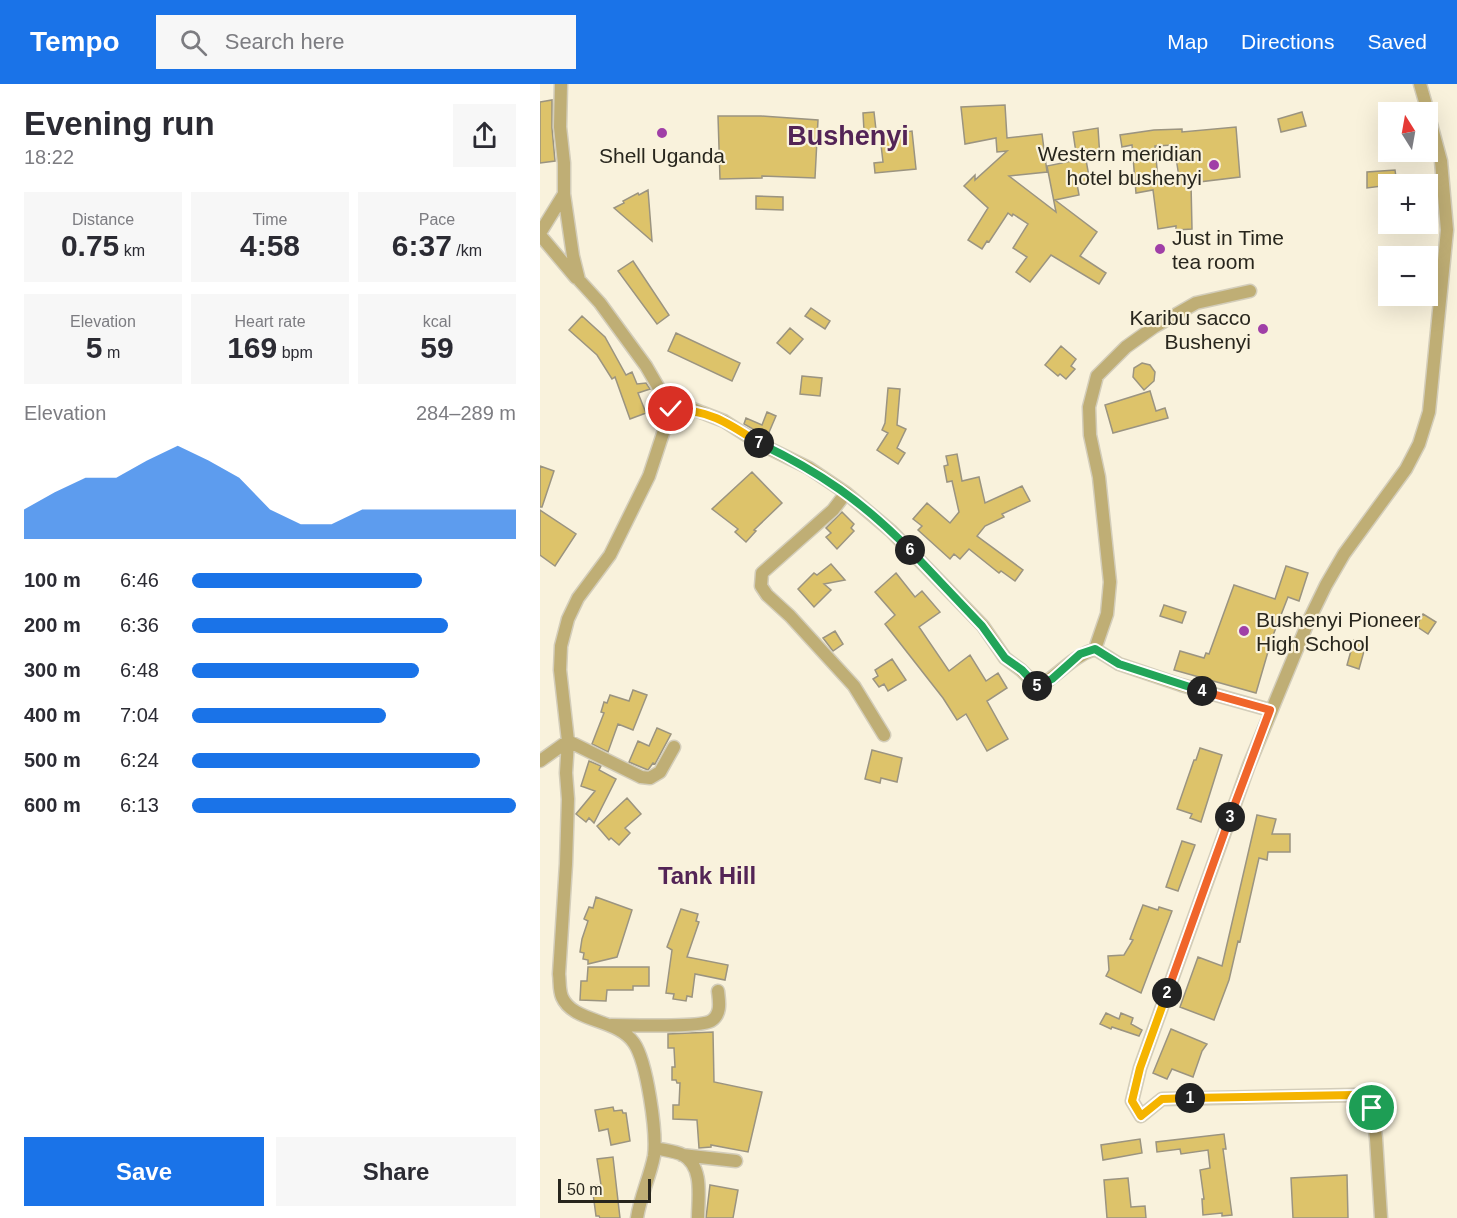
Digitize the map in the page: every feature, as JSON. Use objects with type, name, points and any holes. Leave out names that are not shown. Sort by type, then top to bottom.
[{"type":"street","points":[[561,84],[560,127],[564,163],[564,194],[579,280]]},
{"type":"street","points":[[1420,84],[1425,102]]},
{"type":"street","points":[[1381,1218],[1377,1138],[1372,1108],[1354,1095],[1162,1099],[1141,1116],[1132,1101],[1140,1068],[1270,710],[1326,585],[1344,554],[1406,469],[1419,444],[1429,412],[1448,230],[1438,150]]},
{"type":"street","points":[[564,194],[540,234],[600,303],[646,366],[671,409],[649,476],[610,555],[578,598],[568,619],[561,646],[560,670],[568,741],[566,773],[568,834],[559,974],[560,990],[562,998],[570,1008],[629,1036],[640,1054],[649,1098],[655,1148],[637,1218]]},
{"type":"street","points":[[1095,649],[1107,614],[1110,582],[1099,477],[1090,435],[1089,407],[1097,376],[1126,347],[1196,303],[1250,291]]},
{"type":"street","points":[[671,409],[693,409],[724,421],[760,444],[809,468],[846,493],[898,538],[982,626],[1005,658],[1022,670],[1038,687],[1052,679],[1080,654],[1095,649]]},
{"type":"street","points":[[846,493],[833,510],[762,573],[760,586],[854,686],[884,735]]},
{"type":"street","points":[[1095,649],[1119,664],[1181,686],[1270,710]]},
{"type":"street","points":[[568,741],[641,777],[650,778],[660,772],[674,747]]},
{"type":"street","points":[[540,761],[568,741]]},
{"type":"street","points":[[610,1025],[642,1026],[711,1021],[720,1007],[718,991]]},
{"type":"street","points":[[655,1148],[682,1155],[736,1161]]},
{"type":"street","points":[[682,1155],[692,1166],[698,1178],[698,1218]]},
{"type":"building","points":[[552,100],[555,161],[540,163],[540,102]]},
{"type":"building","points":[[1005,105],[1007,138],[1042,134],[1047,172],[1009,176],[1056,212],[1047,166],[1077,160],[1073,132],[1098,128],[1100,158],[1086,160],[1090,182],[1077,184],[1079,195],[1055,200],[1097,232],[1080,256],[1106,273],[1099,284],[1051,255],[1030,282],[1016,272],[1027,257],[1013,248],[1028,224],[1013,214],[1012,216],[1008,213],[982,249],[968,240],[988,208],[964,186],[975,175],[975,180],[1007,151],[997,152],[996,138],[965,144],[961,107]]},
{"type":"building","points":[[874,112],[876,130],[864,131],[863,113]]},
{"type":"building","points":[[1302,112],[1306,126],[1281,132],[1278,119]]},
{"type":"building","points":[[718,116],[818,120],[815,178],[762,176],[762,178],[720,179]]},
{"type":"building","points":[[1236,127],[1240,177],[1191,183],[1192,229],[1176,230],[1176,226],[1158,229],[1153,190],[1136,193],[1132,145],[1122,147],[1120,135],[1154,130],[1182,129],[1182,132]],"holes":[[[1174,145],[1179,177],[1158,180],[1155,146]]]},
{"type":"building","points":[[912,131],[916,169],[875,173],[874,163],[883,162],[880,136]]},
{"type":"building","points":[[1395,170],[1396,174],[1378,174],[1378,187],[1367,188],[1367,172]]},
{"type":"building","points":[[648,190],[652,241],[614,208],[638,193],[639,195]]},
{"type":"building","points":[[756,196],[783,197],[783,210],[756,209]]},
{"type":"building","points":[[633,261],[669,315],[657,324],[618,271]]},
{"type":"building","points":[[811,308],[830,321],[825,329],[805,316]]},
{"type":"building","points":[[582,316],[605,337],[626,375],[632,372],[637,384],[646,383],[650,389],[638,393],[646,413],[630,419],[615,377],[612,379],[597,355],[569,330]]},
{"type":"building","points":[[790,328],[803,339],[790,354],[777,343]]},
{"type":"building","points":[[676,333],[740,363],[732,381],[668,351]]},
{"type":"building","points":[[1061,346],[1076,359],[1071,366],[1075,369],[1066,379],[1060,374],[1058,376],[1045,365]]},
{"type":"building","points":[[1142,363],[1150,365],[1155,372],[1154,381],[1144,390],[1133,377],[1134,368]]},
{"type":"building","points":[[802,376],[822,378],[820,396],[800,394]]},
{"type":"building","points":[[888,388],[900,389],[897,425],[906,429],[897,448],[905,453],[898,464],[877,450],[888,433],[882,430],[885,423]]},
{"type":"building","points":[[1150,391],[1156,411],[1165,408],[1168,418],[1113,433],[1105,405]]},
{"type":"building","points":[[767,412],[776,416],[767,437],[744,424],[746,418],[762,425]]},
{"type":"building","points":[[957,454],[962,481],[979,477],[985,503],[1022,486],[1030,501],[1002,514],[1004,517],[985,526],[977,536],[1023,570],[1015,581],[1001,571],[999,573],[969,549],[960,559],[954,554],[950,559],[918,530],[922,526],[913,519],[927,503],[950,523],[959,512],[952,481],[947,482],[944,466],[948,465],[946,456]]},
{"type":"building","points":[[540,466],[554,471],[542,507],[540,507]]},
{"type":"building","points":[[752,472],[782,503],[754,530],[756,531],[746,542],[735,532],[738,529],[712,509]]},
{"type":"building","points":[[540,510],[576,534],[555,566],[540,555]]},
{"type":"building","points":[[842,512],[854,524],[851,528],[854,531],[837,549],[826,537],[831,533],[826,528]]},
{"type":"building","points":[[831,564],[845,580],[824,584],[831,590],[814,607],[798,589],[814,573],[817,575]]},
{"type":"building","points":[[1286,566],[1308,573],[1299,601],[1288,597],[1272,638],[1256,693],[1174,670],[1180,651],[1204,658],[1206,653],[1209,654],[1234,585],[1275,599]]},
{"type":"building","points":[[896,573],[915,597],[922,591],[940,612],[919,627],[949,671],[970,655],[986,681],[998,673],[1007,688],[987,701],[1008,739],[987,751],[966,714],[957,720],[943,698],[885,624],[895,615],[875,592]]},
{"type":"building","points":[[1164,605],[1186,612],[1182,623],[1160,616]]},
{"type":"building","points":[[1423,614],[1436,622],[1428,634],[1416,626]]},
{"type":"building","points":[[835,631],[843,644],[833,651],[823,638]]},
{"type":"building","points":[[1354,640],[1366,644],[1359,669],[1347,665]]},
{"type":"building","points":[[892,659],[906,680],[888,691],[884,684],[879,687],[873,679],[878,676],[875,670]]},
{"type":"building","points":[[633,690],[647,695],[633,730],[618,724],[608,752],[592,744],[604,713],[601,712],[604,702],[607,703],[610,695],[629,701]]},
{"type":"building","points":[[657,728],[671,734],[655,764],[653,763],[648,770],[629,762],[638,741],[649,746]]},
{"type":"building","points":[[1200,748],[1222,755],[1201,822],[1190,818],[1192,814],[1177,809]]},
{"type":"building","points":[[872,750],[902,758],[897,782],[881,778],[880,783],[865,779]]},
{"type":"building","points":[[589,761],[601,766],[599,770],[616,779],[594,823],[589,818],[586,822],[576,814],[595,791],[581,786]]},
{"type":"building","points":[[627,798],[641,814],[625,828],[630,833],[619,845],[611,838],[609,840],[597,826]]},
{"type":"building","points":[[1257,815],[1276,819],[1272,834],[1290,834],[1290,852],[1268,852],[1267,860],[1259,858],[1240,942],[1238,941],[1229,980],[1214,1020],[1180,1007],[1198,957],[1222,966]]},
{"type":"building","points":[[1182,841],[1195,845],[1178,891],[1166,887]]},
{"type":"building","points":[[596,897],[632,910],[617,957],[588,964],[588,960],[583,959],[584,953],[580,952],[588,921],[584,919],[589,907],[593,908]]},
{"type":"building","points":[[1143,905],[1158,910],[1159,907],[1172,911],[1141,993],[1106,976],[1109,970],[1108,956],[1124,955],[1133,940],[1130,939]]},
{"type":"building","points":[[681,909],[698,914],[696,921],[699,922],[687,957],[728,965],[725,980],[695,974],[692,997],[687,996],[686,1001],[673,999],[674,994],[666,993],[672,950],[667,947]]},
{"type":"building","points":[[588,967],[649,967],[649,986],[633,986],[633,990],[607,990],[606,1001],[580,1000],[581,981],[587,981]]},
{"type":"building","points":[[1106,1013],[1119,1019],[1121,1013],[1133,1018],[1131,1024],[1142,1030],[1139,1036],[1100,1024]]},
{"type":"building","points":[[1171,1029],[1207,1044],[1202,1051],[1193,1077],[1172,1069],[1167,1079],[1153,1073]]},
{"type":"building","points":[[713,1032],[714,1082],[762,1092],[748,1152],[711,1145],[711,1147],[699,1148],[697,1120],[673,1119],[673,1105],[679,1105],[680,1083],[672,1080],[672,1067],[675,1067],[674,1048],[668,1048],[668,1034]]},
{"type":"building","points":[[613,1107],[614,1111],[622,1110],[626,1113],[630,1141],[611,1145],[608,1129],[599,1131],[595,1110]]},
{"type":"building","points":[[1224,1134],[1226,1149],[1223,1149],[1232,1215],[1222,1216],[1222,1213],[1203,1215],[1202,1199],[1204,1199],[1200,1170],[1210,1168],[1208,1150],[1181,1154],[1180,1149],[1157,1152],[1156,1142]]},
{"type":"building","points":[[1140,1139],[1142,1153],[1103,1160],[1101,1145]]},
{"type":"building","points":[[613,1157],[620,1218],[600,1218],[596,1216],[592,1186],[601,1185],[597,1159]]},
{"type":"building","points":[[1347,1175],[1348,1218],[1293,1218],[1291,1178]]},
{"type":"building","points":[[1128,1178],[1131,1207],[1145,1206],[1146,1218],[1107,1218],[1104,1180]]},
{"type":"building","points":[[710,1185],[738,1190],[733,1218],[706,1218]]},
{"type":"place","name":"Shell Uganda","points":[[662,133]]},
{"type":"place","name":"Western meridian hotel bushenyi","points":[[1214,165]]},
{"type":"place","name":"Just in Time tea room","points":[[1160,249]]},
{"type":"place","name":"Karibu sacco Bushenyi","points":[[1263,329]]},
{"type":"place","name":"Bushenyi Pioneer High School","points":[[1244,631]]},
{"type":"district","name":"Bushenyi","points":[[848,136]]},
{"type":"district","name":"Tank Hill","points":[[707,875]]},
{"type":"route","points":[[671,409],[693,409],[724,421],[760,444],[809,468],[846,493],[891,531],[927,567],[982,626],[1005,658],[1022,670],[1038,687],[1052,679],[1080,654],[1095,649],[1119,664],[1181,686],[1270,710],[1140,1068],[1132,1101],[1141,1116],[1162,1099],[1354,1095],[1372,1108]]}]
